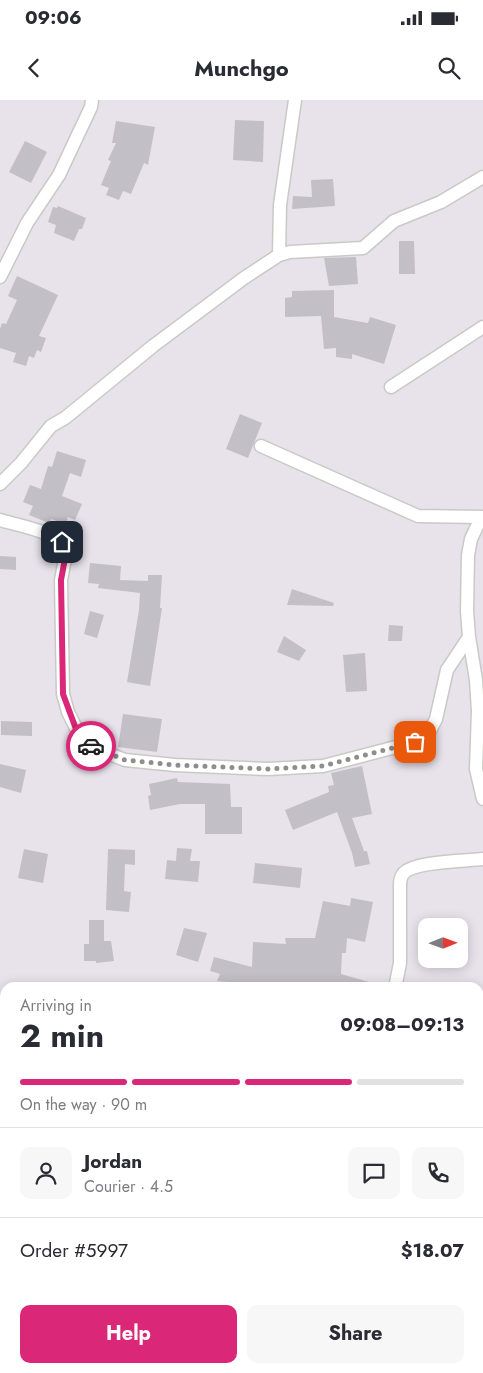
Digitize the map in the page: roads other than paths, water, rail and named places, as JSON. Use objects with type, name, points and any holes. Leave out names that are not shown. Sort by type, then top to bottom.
[{"type":"street","points":[[0,277],[27,223],[59,175],[91,107],[92,100]]},
{"type":"street","points":[[279,255],[280,205],[295,100]]},
{"type":"street","points":[[0,484],[21,463],[51,426],[65,418],[153,346],[244,278],[279,255],[290,252],[363,248],[394,222],[441,202],[483,177]]},
{"type":"street","points":[[391,387],[483,327]]},
{"type":"street","points":[[262,446],[418,516],[482,518],[471,538],[468,554],[467,611],[476,680],[476,769],[483,799]]},
{"type":"street","points":[[0,520],[52,536],[62,542],[67,548],[61,580],[63,694],[68,712],[82,740],[94,748],[125,760],[175,765],[268,769],[301,768],[323,766],[415,742],[430,731],[436,719],[447,670],[469,637]]},
{"type":"street","points":[[396,982],[400,963],[400,885],[402,874],[412,867],[427,864],[483,859]]}]
